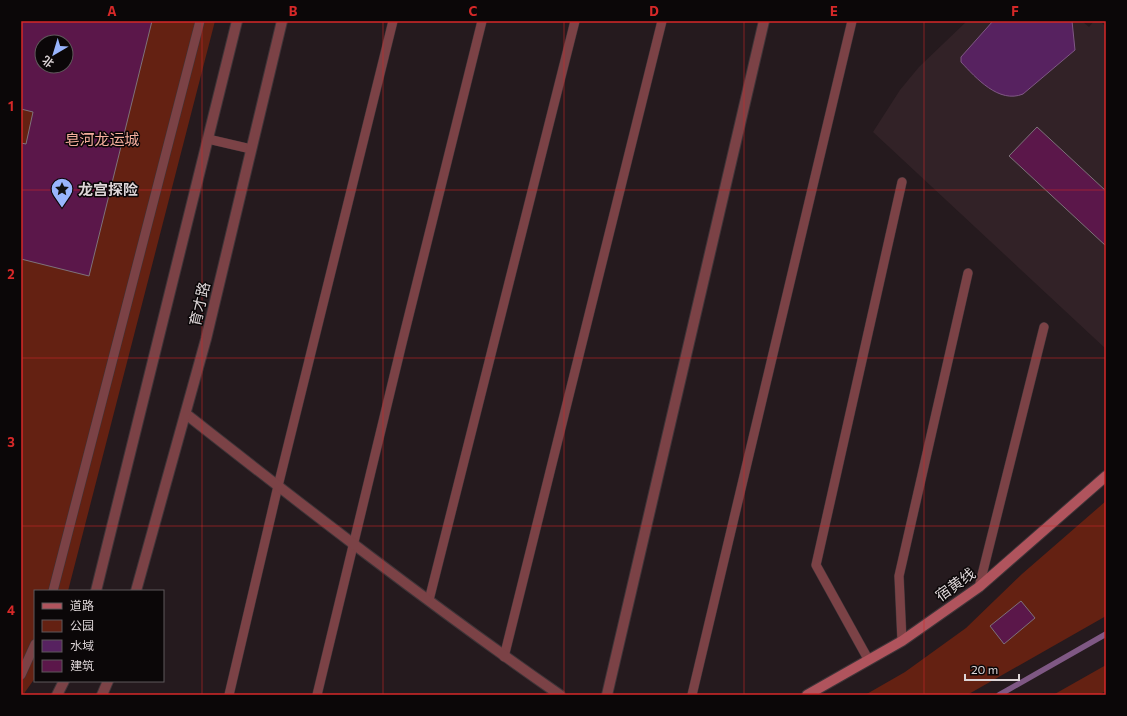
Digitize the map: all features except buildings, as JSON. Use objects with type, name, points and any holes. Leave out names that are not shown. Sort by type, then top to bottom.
[{"type":"main road","name":"宿黄线","points":[[807,695],[902,641],[979,587],[1106,476]]},
{"type":"street","name":"育才路","points":[[96,590],[237,21]]},
{"type":"street","name":"育才路","points":[[136,590],[206,339],[282,21]]},
{"type":"street","points":[[607,695],[764,21]]},
{"type":"street","points":[[186,414],[278,486],[504,657],[560,695]]},
{"type":"street","points":[[57,695],[64,682]]},
{"type":"street","points":[[102,695],[108,682]]},
{"type":"lane","points":[[53,590],[200,21]]},
{"type":"lane","points":[[228,695],[393,21]]},
{"type":"lane","points":[[317,695],[482,21]]},
{"type":"lane","points":[[429,600],[575,21]]},
{"type":"lane","points":[[504,657],[662,21]]},
{"type":"lane","points":[[692,695],[852,21]]},
{"type":"lane","points":[[208,139],[251,149]]},
{"type":"lane","points":[[868,659],[816,566],[902,182]]},
{"type":"lane","points":[[902,641],[899,576],[968,273]]},
{"type":"lane","points":[[979,587],[1044,327]]},
{"type":"lane","points":[[21,675],[34,646]]},
{"type":"shaded area","points":[[967,21],[1082,21],[1089,27],[1094,21],[1100,21],[1106,27],[1106,349],[873,132],[900,90],[919,67]]},
{"type":"green space","name":"皂河龙运城","points":[[21,21],[215,21],[68,590],[34,590],[34,679],[23,695],[21,695]]},
{"type":"green space","points":[[1106,501],[1106,616],[967,695],[865,695],[905,672],[966,628],[1022,574]]},
{"type":"green space","points":[[1106,665],[1106,691],[1098,695],[1053,695]]},
{"type":"water","points":[[993,21],[1072,21],[1075,50],[1023,94],[1014,96],[1005,95],[989,88],[981,82],[961,62],[961,57]]},
{"type":"waterway","points":[[999,695],[1106,634]]},
{"type":"place","name":"龙宫探险","points":[[62,208]]}]
